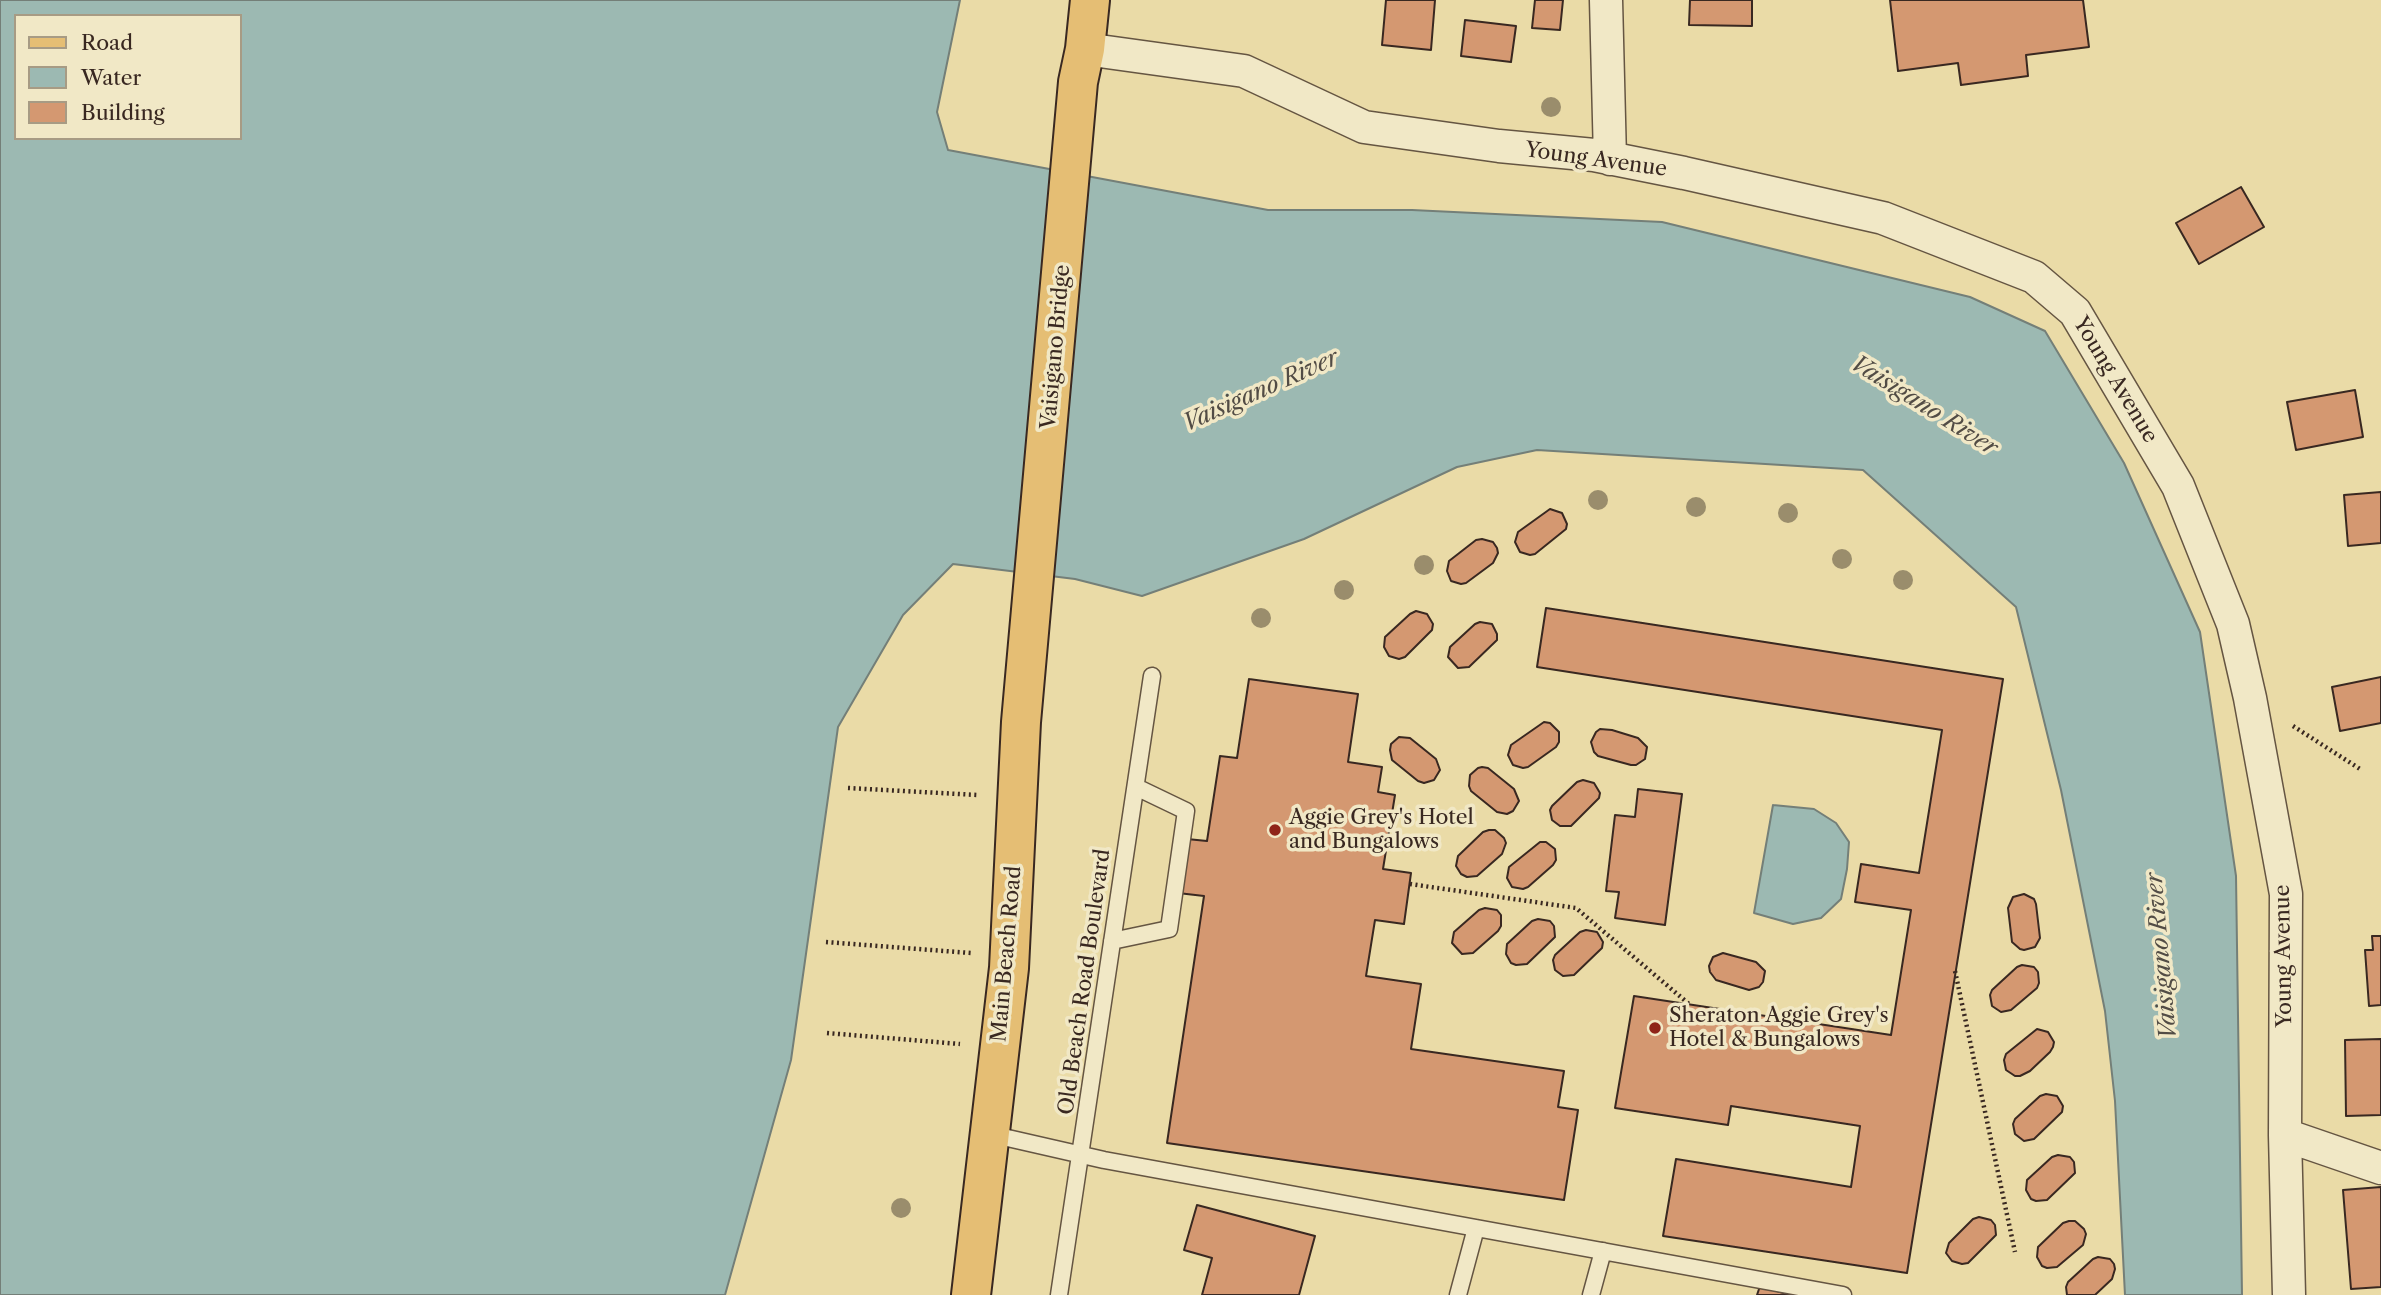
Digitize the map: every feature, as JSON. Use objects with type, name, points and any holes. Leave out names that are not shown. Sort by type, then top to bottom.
[{"type":"main road","points":[[1082,65],[1090,0]]},
{"type":"main road","name":"Vaisigano Bridge","points":[[1033,613],[1082,65]]},
{"type":"main road","name":"Main Beach Road","points":[[971,1295],[1010,955],[1017,833],[1016,798],[1033,613]]},
{"type":"street","points":[[1606,0],[1610,159]]},
{"type":"street","name":"Young Avenue","points":[[1082,65],[1244,71],[1364,127],[1499,146],[1594,155],[1883,218],[2034,277],[2076,312],[2178,486],[2233,624],[2250,698],[2286,894],[2289,1295]]},
{"type":"street","points":[[2286,1135],[2381,1168]]},
{"type":"lane","name":"Old Beach Road Boulevard","points":[[1059,1295],[1152,676]]},
{"type":"lane","points":[[1112,941],[1169,929],[1186,811],[1136,787]]},
{"type":"lane","points":[[990,1134],[1081,1154],[1843,1295]]},
{"type":"lane","points":[[1458,1295],[1476,1228]]},
{"type":"lane","points":[[1591,1295],[1603,1251]]},
{"type":"path","points":[[2250,698],[2360,769]]},
{"type":"path","points":[[848,788],[1016,798]]},
{"type":"path","points":[[1409,884],[1576,908],[1689,1004]]},
{"type":"path","points":[[826,942],[1010,955]]},
{"type":"path","points":[[1955,971],[2015,1252]]},
{"type":"path","points":[[827,1033],[1000,1048]]},
{"type":"water","name":"Vaisigano River","points":[[0,0],[960,0],[937,112],[948,150],[1268,210],[1412,210],[1662,222],[1970,297],[2045,331],[2124,463],[2200,632],[2236,876],[2242,1295],[2125,1295],[2115,1101],[2105,1011],[2061,790],[2016,607],[1863,470],[1537,450],[1457,467],[1304,539],[1142,596],[1075,579],[953,564],[903,615],[838,727],[791,1060],[725,1295],[0,1295]]},
{"type":"water","points":[[1773,805],[1814,809],[1836,823],[1849,842],[1841,899],[1821,918],[1793,924],[1754,913]]},
{"type":"building","points":[[1386,0],[1435,0],[1431,50],[1382,45]]},
{"type":"building","points":[[1535,0],[1563,0],[1560,30],[1532,28]]},
{"type":"building","points":[[1690,0],[1752,0],[1752,26],[1689,25]]},
{"type":"building","points":[[1890,0],[2083,0],[2089,47],[2026,55],[2028,76],[1961,85],[1958,63],[1898,71]]},
{"type":"building","points":[[1465,20],[1516,26],[1511,62],[1461,56]]},
{"type":"building","points":[[2241,187],[2264,227],[2199,264],[2176,223]]},
{"type":"building","points":[[2355,390],[2363,437],[2296,450],[2287,402]]},
{"type":"building","points":[[2381,492],[2381,543],[2348,546],[2344,495]]},
{"type":"building","points":[[1550,509],[1562,513],[1567,524],[1566,529],[1535,554],[1520,552],[1515,542],[1518,532]]},
{"type":"building","points":[[1476,540],[1493,542],[1497,548],[1498,553],[1493,563],[1466,583],[1451,581],[1447,571],[1449,561]]},
{"type":"building","points":[[1546,608],[2003,679],[1907,1273],[1663,1236],[1676,1159],[1851,1187],[1860,1126],[1731,1106],[1728,1125],[1615,1108],[1634,996],[1891,1035],[1911,910],[1855,902],[1861,864],[1919,873],[1942,730],[1537,667]]},
{"type":"building","points":[[1416,611],[1427,614],[1433,624],[1432,630],[1405,657],[1399,659],[1389,656],[1384,647],[1385,637]]},
{"type":"building","points":[[1480,622],[1492,624],[1497,640],[1469,667],[1458,668],[1448,657],[1450,647]]},
{"type":"building","points":[[2381,677],[2381,723],[2340,731],[2332,687]]},
{"type":"building","points":[[1249,679],[1358,694],[1348,762],[1382,767],[1378,792],[1395,795],[1383,869],[1411,873],[1404,924],[1375,920],[1366,976],[1421,984],[1411,1049],[1564,1071],[1558,1107],[1578,1110],[1564,1200],[1167,1143],[1204,896],[1178,893],[1187,839],[1207,841],[1220,756],[1237,758]]},
{"type":"building","points":[[1544,722],[1550,723],[1559,732],[1556,747],[1528,767],[1513,765],[1508,755],[1511,745]]},
{"type":"building","points":[[1600,729],[1638,738],[1647,747],[1645,759],[1631,765],[1598,756],[1591,742]]},
{"type":"building","points":[[1399,737],[1410,738],[1436,759],[1440,770],[1434,780],[1424,783],[1418,781],[1392,760],[1391,744]]},
{"type":"building","points":[[1482,767],[1488,768],[1514,789],[1519,801],[1513,811],[1507,814],[1497,812],[1471,791],[1470,775]]},
{"type":"building","points":[[1583,780],[1594,783],[1600,793],[1599,798],[1571,826],[1560,826],[1552,820],[1552,806],[1577,782]]},
{"type":"building","points":[[1638,789],[1682,794],[1665,925],[1615,918],[1619,892],[1606,891],[1615,815],[1635,817]]},
{"type":"building","points":[[1495,830],[1504,838],[1506,843],[1502,854],[1477,876],[1467,877],[1461,874],[1456,866],[1458,856],[1483,832]]},
{"type":"building","points":[[1540,842],[1546,842],[1555,849],[1556,860],[1553,865],[1528,887],[1512,887],[1507,878],[1509,867]]},
{"type":"building","points":[[2024,894],[2034,899],[2036,904],[2040,938],[2035,947],[2024,950],[2012,942],[2008,908],[2013,897]]},
{"type":"building","points":[[1485,908],[1497,910],[1501,915],[1501,926],[1473,953],[1462,954],[1452,943],[1454,932]]},
{"type":"building","points":[[1532,921],[1550,921],[1554,926],[1555,937],[1527,964],[1511,963],[1506,954],[1507,944]]},
{"type":"building","points":[[1580,932],[1597,932],[1603,942],[1602,948],[1574,975],[1563,976],[1555,970],[1555,955]]},
{"type":"building","points":[[2372,936],[2381,936],[2381,1005],[2369,1006],[2365,950],[2373,950]]},
{"type":"building","points":[[1723,953],[1756,962],[1765,971],[1759,987],[1749,990],[1716,980],[1709,966],[1713,957]]},
{"type":"building","points":[[2022,965],[2034,967],[2038,972],[2037,988],[2011,1010],[2001,1012],[1992,1006],[1992,990]]},
{"type":"building","points":[[2037,1029],[2048,1032],[2054,1042],[2053,1047],[2030,1071],[2015,1076],[2006,1070],[2006,1054]]},
{"type":"building","points":[[2381,1039],[2381,1115],[2346,1116],[2345,1040]]},
{"type":"building","points":[[2040,1096],[2057,1096],[2063,1106],[2062,1112],[2034,1139],[2024,1141],[2015,1134],[2015,1119]]},
{"type":"building","points":[[2052,1157],[2070,1157],[2074,1162],[2075,1173],[2047,1200],[2031,1199],[2026,1190],[2027,1180]]},
{"type":"building","points":[[2381,1187],[2381,1287],[2351,1289],[2343,1190]]},
{"type":"building","points":[[1197,1205],[1315,1236],[1299,1295],[1202,1295],[1212,1258],[1184,1250]]},
{"type":"building","points":[[1979,1217],[1991,1220],[1995,1225],[1996,1235],[1968,1263],[1952,1261],[1946,1253],[1949,1243],[1973,1219]]},
{"type":"building","points":[[2075,1221],[2084,1229],[2086,1234],[2083,1245],[2057,1267],[2042,1266],[2037,1257],[2038,1247],[2063,1223]]},
{"type":"building","points":[[2098,1257],[2110,1259],[2114,1264],[2112,1279],[2095,1295],[2067,1295],[2068,1282]]},
{"type":"building","points":[[1760,1286],[1790,1295],[1757,1295]]},
{"type":"place","name":"Aggie Grey's Hotel and Bungalows","points":[[1275,830]]},
{"type":"place","name":"Sheraton Aggie Grey's Hotel & Bungalows","points":[[1655,1028]]}]
